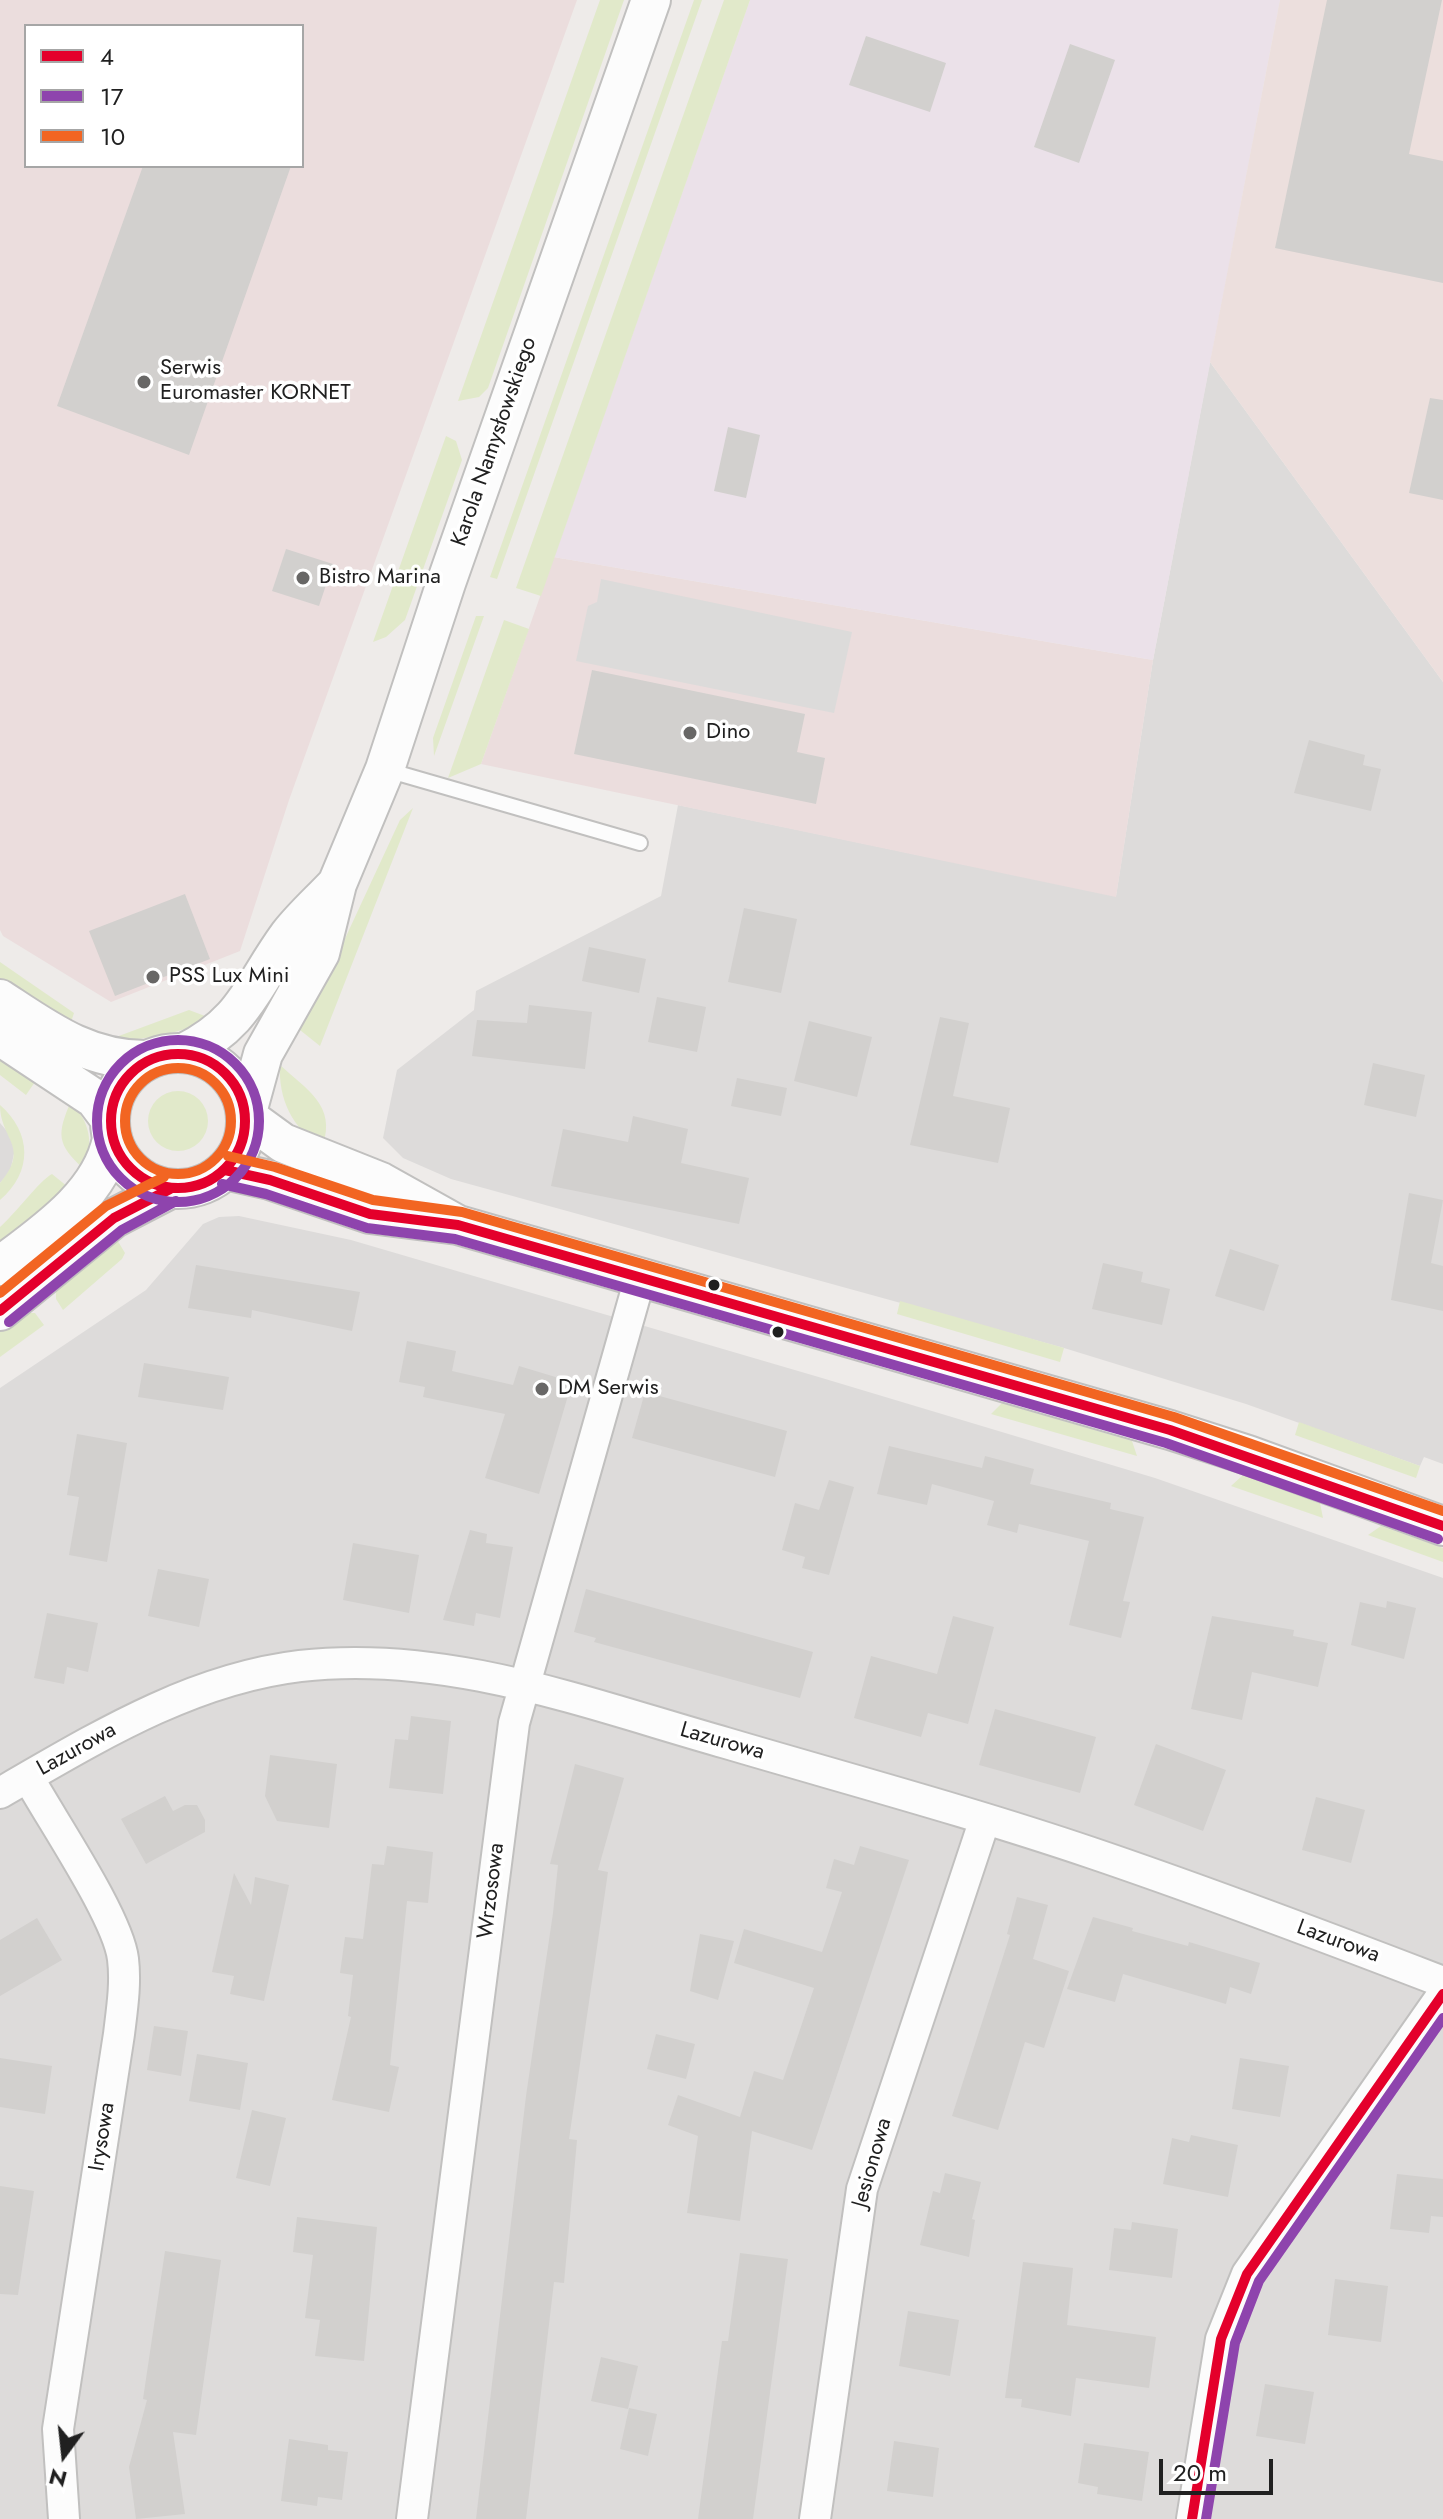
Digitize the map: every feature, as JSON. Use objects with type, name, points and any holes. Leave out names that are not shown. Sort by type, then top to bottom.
[{"type":"street","name":"Karola Namysłowskiego","points":[[246,1116],[263,1054],[320,953],[337,884],[385,769],[461,538],[651,0]]},
{"type":"street","name":"Karola Namysłowskiego","points":[[166,1057],[230,1023],[289,934],[337,884]]},
{"type":"street","points":[[0,999],[79,1048],[105,1057],[166,1057],[218,1066],[231,1078],[241,1096],[246,1116],[245,1136],[237,1155],[225,1170],[190,1188],[170,1189],[114,1218],[0,1311]]},
{"type":"street","points":[[0,1036],[95,1099],[111,1129],[120,1157],[133,1172],[170,1189]]},
{"type":"street","points":[[0,1266],[87,1191],[105,1167],[121,1084],[166,1057]]},
{"type":"street","points":[[246,1116],[283,1143],[381,1182],[458,1225]]},
{"type":"street","points":[[225,1170],[270,1180],[370,1214],[458,1225],[1170,1430],[1443,1526]]},
{"type":"street","name":"Wrzosowa","points":[[412,2519],[511,1740],[523,1685],[640,1278]]},
{"type":"street","name":"Lazurowa","points":[[0,1793],[160,1706],[208,1688],[272,1670],[356,1663],[409,1666],[523,1685],[985,1819],[1162,1877],[1443,1982]]},
{"type":"street","name":"Irysowa","points":[[28,1777],[111,1922],[123,1956],[124,1972],[119,2034],[58,2429],[64,2519]]},
{"type":"street","name":"Jesionowa","points":[[815,2519],[862,2189],[985,1819]]},
{"type":"street","points":[[1192,2519],[1216,2364],[1229,2314],[1242,2284],[1258,2254],[1443,1994]]},
{"type":"lane","points":[[385,769],[640,843]]},
{"type":"shaded area","points":[[0,0],[577,0],[289,800],[240,951],[111,1002],[3,936],[0,930]]},
{"type":"shaded area","points":[[750,0],[1280,0],[1153,660],[554,557]]},
{"type":"shaded area","points":[[1280,0],[1443,0],[1443,682],[1210,362]]},
{"type":"shaded area","points":[[1210,362],[1443,682],[1443,1464],[1424,1457],[1420,1466],[1246,1404],[1064,1348],[451,1179],[403,1158],[383,1138],[397,1070],[474,1010],[476,991],[661,896],[678,805],[1116,896],[1153,660]]},
{"type":"shaded area","points":[[554,557],[1153,660],[1116,897],[481,764]]},
{"type":"shaded area","points":[[601,579],[852,632],[834,713],[576,661],[588,606],[597,602]]},
{"type":"shaded area","points":[[0,1123],[12,1137],[15,1149],[10,1172],[0,1183]]},
{"type":"shaded area","points":[[239,1216],[351,1240],[1155,1478],[1443,1578],[1443,2519],[0,2519],[0,1388],[146,1290],[203,1224],[219,1217]]},
{"type":"green space","points":[[600,0],[624,0],[488,388],[479,397],[458,401]]},
{"type":"green space","points":[[694,0],[702,0],[497,579],[490,577]]},
{"type":"green space","points":[[724,0],[750,0],[541,596],[516,588]]},
{"type":"green space","points":[[446,436],[456,441],[462,460],[405,620],[386,637],[373,642]]},
{"type":"green space","points":[[476,616],[484,616],[434,756],[433,738]]},
{"type":"green space","points":[[504,620],[529,629],[481,764],[448,778]]},
{"type":"green space","points":[[413,808],[320,1046],[295,1026],[336,958],[400,820]]},
{"type":"green space","points":[[0,962],[74,1013],[70,1025],[0,978]]},
{"type":"green space","points":[[189,1010],[213,1019],[162,1035],[108,1040]]},
{"type":"green space","points":[[0,1055],[37,1079],[26,1095],[0,1075]]},
{"type":"green space","points":[[280,1065],[309,1091],[322,1109],[326,1119],[323,1145],[303,1131],[289,1112],[282,1089]]},
{"type":"green space","points":[[178,1091],[189,1093],[199,1100],[206,1110],[206,1132],[199,1142],[189,1149],[178,1151],[167,1149],[157,1142],[150,1132],[148,1121],[150,1110],[157,1100],[167,1093]]},
{"type":"green space","points":[[71,1101],[88,1133],[89,1150],[84,1169],[68,1152],[62,1138],[63,1122]]},
{"type":"green space","points":[[0,1105],[18,1128],[24,1152],[18,1177],[0,1200],[0,1183],[9,1171],[14,1151],[1,1117]]},
{"type":"green space","points":[[52,1174],[68,1187],[0,1247],[0,1227]]},
{"type":"green space","points":[[116,1238],[125,1253],[122,1259],[63,1310],[56,1299],[56,1287]]},
{"type":"green space","points":[[900,1301],[1064,1348],[1060,1362],[897,1314]]},
{"type":"green space","points":[[24,1313],[35,1313],[44,1325],[0,1357],[0,1329]]},
{"type":"green space","points":[[1002,1403],[1132,1441],[1137,1456],[991,1414]]},
{"type":"green space","points":[[1299,1422],[1420,1466],[1416,1478],[1295,1435]]},
{"type":"green space","points":[[1243,1475],[1320,1503],[1323,1518],[1231,1486]]},
{"type":"green space","points":[[1381,1526],[1443,1548],[1443,1562],[1368,1535]]},
{"type":"building","points":[[1327,0],[1442,0],[1409,154],[1443,161],[1443,283],[1275,248]]},
{"type":"building","points":[[866,36],[946,63],[930,112],[849,85]]},
{"type":"building","points":[[1070,44],[1115,60],[1079,163],[1034,147]]},
{"type":"building","points":[[142,168],[290,168],[189,455],[57,406]]},
{"type":"building","points":[[1430,398],[1443,400],[1443,500],[1409,493]]},
{"type":"building","points":[[728,427],[760,435],[746,498],[714,491]]},
{"type":"building","name":"Bistro Marina","points":[[286,549],[333,564],[319,606],[272,591]]},
{"type":"building","name":"Dino","points":[[592,670],[805,714],[797,752],[825,758],[816,804],[574,754]]},
{"type":"building","points":[[1309,740],[1365,755],[1363,765],[1381,769],[1371,811],[1294,793]]},
{"type":"building","points":[[185,894],[210,959],[115,996],[89,931]]},
{"type":"building","points":[[744,908],[797,919],[781,993],[728,982]]},
{"type":"building","points":[[589,947],[646,959],[639,993],[582,981]]},
{"type":"building","points":[[657,997],[706,1007],[697,1052],[648,1042]]},
{"type":"building","points":[[529,1005],[592,1012],[585,1069],[472,1056],[477,1020],[527,1023]]},
{"type":"building","points":[[940,1017],[969,1023],[953,1096],[1010,1108],[998,1163],[910,1145]]},
{"type":"building","points":[[809,1021],[872,1037],[857,1097],[794,1081]]},
{"type":"building","points":[[1373,1063],[1425,1075],[1416,1117],[1364,1105]]},
{"type":"building","points":[[737,1078],[787,1088],[781,1116],[731,1106]]},
{"type":"building","points":[[633,1116],[688,1129],[681,1163],[749,1178],[739,1224],[551,1186],[563,1129],[628,1142]]},
{"type":"building","points":[[1409,1193],[1443,1200],[1431,1263],[1443,1266],[1443,1311],[1391,1300]]},
{"type":"building","points":[[1230,1249],[1279,1265],[1264,1311],[1215,1296]]},
{"type":"building","points":[[1103,1263],[1143,1272],[1141,1282],[1170,1289],[1162,1325],[1092,1309]]},
{"type":"building","points":[[196,1265],[360,1292],[352,1331],[252,1310],[251,1318],[188,1308]]},
{"type":"building","points":[[407,1341],[456,1351],[452,1371],[513,1385],[519,1366],[572,1382],[539,1494],[485,1478],[505,1414],[423,1397],[425,1387],[399,1382]]},
{"type":"building","points":[[144,1363],[229,1377],[223,1410],[138,1397]]},
{"type":"building","points":[[645,1392],[787,1431],[775,1477],[632,1438]]},
{"type":"building","points":[[77,1434],[127,1443],[107,1562],[69,1555],[79,1497],[67,1495]]},
{"type":"building","points":[[889,1446],[982,1468],[985,1456],[1034,1469],[1030,1484],[1111,1503],[1110,1509],[1144,1517],[1123,1601],[1130,1602],[1121,1638],[1069,1625],[1089,1541],[1019,1524],[1017,1533],[987,1525],[994,1501],[932,1484],[927,1505],[877,1494]]},
{"type":"building","points":[[829,1480],[854,1487],[829,1575],[802,1568],[805,1557],[782,1550],[795,1503],[819,1510]]},
{"type":"building","points":[[470,1530],[487,1534],[486,1543],[513,1547],[500,1618],[476,1613],[474,1626],[443,1620]]},
{"type":"building","points":[[353,1543],[419,1555],[409,1613],[343,1600]]},
{"type":"building","points":[[158,1569],[209,1579],[199,1627],[148,1616]]},
{"type":"building","points":[[586,1589],[813,1652],[800,1698],[594,1642],[596,1638],[574,1632]]},
{"type":"building","points":[[1387,1601],[1416,1608],[1404,1659],[1351,1645],[1360,1602],[1386,1608]]},
{"type":"building","points":[[47,1613],[98,1623],[88,1672],[67,1667],[64,1684],[34,1678]]},
{"type":"building","points":[[953,1616],[994,1627],[968,1724],[928,1713],[921,1737],[854,1718],[871,1656],[937,1674]]},
{"type":"building","points":[[1212,1616],[1294,1630],[1293,1636],[1328,1643],[1318,1687],[1252,1672],[1242,1720],[1191,1709]]},
{"type":"building","points":[[995,1709],[1096,1737],[1080,1793],[979,1765]]},
{"type":"building","points":[[411,1716],[451,1721],[443,1794],[389,1788],[395,1739],[408,1740]]},
{"type":"building","points":[[1156,1744],[1226,1770],[1203,1831],[1134,1805]]},
{"type":"building","points":[[270,1755],[337,1764],[329,1828],[277,1821],[265,1796]]},
{"type":"building","points":[[575,1764],[624,1778],[598,1870],[608,1872],[569,2139],[577,2140],[564,2283],[554,2282],[526,2519],[476,2519],[526,2096],[553,1913],[558,1865],[550,1864]]},
{"type":"building","points":[[165,1796],[173,1811],[185,1805],[197,1805],[205,1820],[205,1832],[146,1864],[121,1819]]},
{"type":"building","points":[[1316,1797],[1365,1810],[1351,1863],[1302,1850]]},
{"type":"building","points":[[387,1846],[433,1852],[428,1903],[407,1901],[390,2065],[399,2067],[389,2112],[332,2100],[351,2017],[348,2016],[353,1975],[340,1973],[345,1937],[363,1939],[372,1864],[384,1865]]},
{"type":"building","points":[[860,1846],[909,1860],[812,2150],[752,2131],[740,2221],[687,2213],[698,2136],[668,2125],[678,2095],[740,2117],[754,2071],[783,2080],[814,1988],[734,1963],[744,1929],[822,1952],[842,1892],[826,1888],[834,1859],[854,1865]]},
{"type":"building","points":[[234,1873],[251,1905],[255,1877],[289,1885],[264,2001],[230,1994],[234,1976],[212,1972]]},
{"type":"building","points":[[1017,1897],[1048,1905],[1033,1959],[1069,1971],[1044,2048],[1025,2042],[998,2130],[952,2116],[1010,1935],[1007,1934]]},
{"type":"building","points":[[1093,1917],[1133,1928],[1132,1931],[1188,1946],[1189,1942],[1260,1963],[1251,1994],[1230,1987],[1226,2004],[1123,1974],[1115,2002],[1067,1989]]},
{"type":"building","points":[[37,1918],[62,1960],[0,1996],[0,1940]]},
{"type":"building","points":[[700,1934],[734,1941],[718,2000],[690,1991]]},
{"type":"building","points":[[154,2026],[188,2031],[181,2076],[147,2070]]},
{"type":"building","points":[[656,2034],[695,2044],[686,2079],[647,2069]]},
{"type":"building","points":[[197,2054],[248,2063],[240,2110],[189,2101]]},
{"type":"building","points":[[0,2058],[52,2066],[45,2114],[0,2107]]},
{"type":"building","points":[[1240,2058],[1289,2066],[1280,2117],[1232,2109]]},
{"type":"building","points":[[252,2110],[286,2118],[270,2186],[236,2178]]},
{"type":"building","points":[[1191,2135],[1238,2145],[1228,2197],[1163,2184],[1172,2138],[1189,2142]]},
{"type":"building","points":[[945,2173],[981,2182],[972,2219],[975,2220],[969,2257],[920,2245],[933,2191],[940,2193]]},
{"type":"building","points":[[1397,2174],[1443,2179],[1443,2217],[1431,2216],[1429,2233],[1390,2229]]},
{"type":"building","points":[[0,2186],[34,2191],[18,2295],[0,2294]]},
{"type":"building","points":[[297,2217],[377,2227],[364,2361],[315,2356],[320,2320],[305,2318],[313,2255],[293,2252]]},
{"type":"building","points":[[1132,2222],[1178,2229],[1172,2278],[1109,2270],[1114,2228],[1131,2230]]},
{"type":"building","points":[[165,2251],[221,2260],[196,2435],[173,2432],[185,2514],[136,2519],[129,2467],[147,2400],[143,2399]]},
{"type":"building","points":[[740,2253],[788,2259],[753,2519],[698,2519],[722,2341],[728,2341]]},
{"type":"building","points":[[1023,2262],[1073,2268],[1067,2325],[1156,2337],[1149,2388],[1076,2378],[1071,2416],[1021,2407],[1022,2399],[1005,2398]]},
{"type":"building","points":[[1335,2279],[1388,2286],[1381,2342],[1328,2335]]},
{"type":"building","points":[[908,2311],[959,2320],[950,2376],[899,2366]]},
{"type":"building","points":[[601,2357],[638,2366],[628,2409],[591,2401]]},
{"type":"building","points":[[1265,2384],[1314,2392],[1305,2444],[1256,2436]]},
{"type":"building","points":[[629,2408],[657,2414],[648,2456],[620,2449]]},
{"type":"building","points":[[289,2439],[328,2445],[328,2450],[348,2452],[342,2500],[318,2497],[317,2506],[281,2501]]},
{"type":"building","points":[[894,2441],[939,2448],[933,2497],[887,2491]]},
{"type":"building","points":[[1084,2443],[1149,2452],[1142,2501],[1097,2494],[1098,2487],[1078,2483]]},
{"type":"transit line","name":"17","points":[[178,1040],[209,1046],[236,1063],[253,1090],[259,1121],[253,1152],[236,1179],[209,1196],[178,1202],[147,1196],[120,1179],[103,1152],[97,1121],[103,1090],[120,1063],[147,1046],[178,1040]]},
{"type":"transit line","name":"4","points":[[178,1054],[204,1059],[226,1073],[240,1095],[245,1121],[240,1147],[226,1169],[204,1183],[178,1188],[152,1183],[130,1169],[116,1147],[111,1121],[116,1095],[130,1073],[152,1059],[178,1054]]},
{"type":"transit line","name":"10","points":[[178,1068],[198,1072],[216,1083],[227,1101],[231,1121],[227,1141],[216,1159],[198,1170],[178,1174],[158,1170],[140,1159],[129,1141],[125,1121],[129,1101],[140,1083],[158,1072],[178,1068]]},
{"type":"transit line","name":"10","points":[[228,1156],[275,1167],[373,1200],[462,1212],[1174,1417],[1443,1511]]},
{"type":"transit line","name":"4","points":[[225,1170],[270,1180],[370,1214],[458,1225],[1170,1430],[1443,1526]]},
{"type":"transit line","name":"10","points":[[0,1293],[106,1206],[164,1177]]},
{"type":"transit line","name":"17","points":[[222,1184],[266,1194],[367,1228],[455,1239],[1166,1443],[1438,1539]]},
{"type":"transit line","name":"4","points":[[0,1311],[114,1218],[170,1189]]},
{"type":"transit line","name":"17","points":[[9,1322],[122,1230],[176,1201]]},
{"type":"transit line","name":"4","points":[[1192,2519],[1221,2339],[1247,2274],[1443,1994]]},
{"type":"transit line","name":"17","points":[[1206,2519],[1235,2343],[1259,2281],[1443,2018]]},
{"type":"place","name":"Serwis Euromaster KORNET","points":[[144,382]]},
{"type":"place","name":"Bistro Marina","points":[[303,578]]},
{"type":"place","name":"Dino","points":[[690,733]]},
{"type":"place","name":"PSS Lux Mini","points":[[153,977]]},
{"type":"place","name":"DM Serwis","points":[[542,1389]]}]
